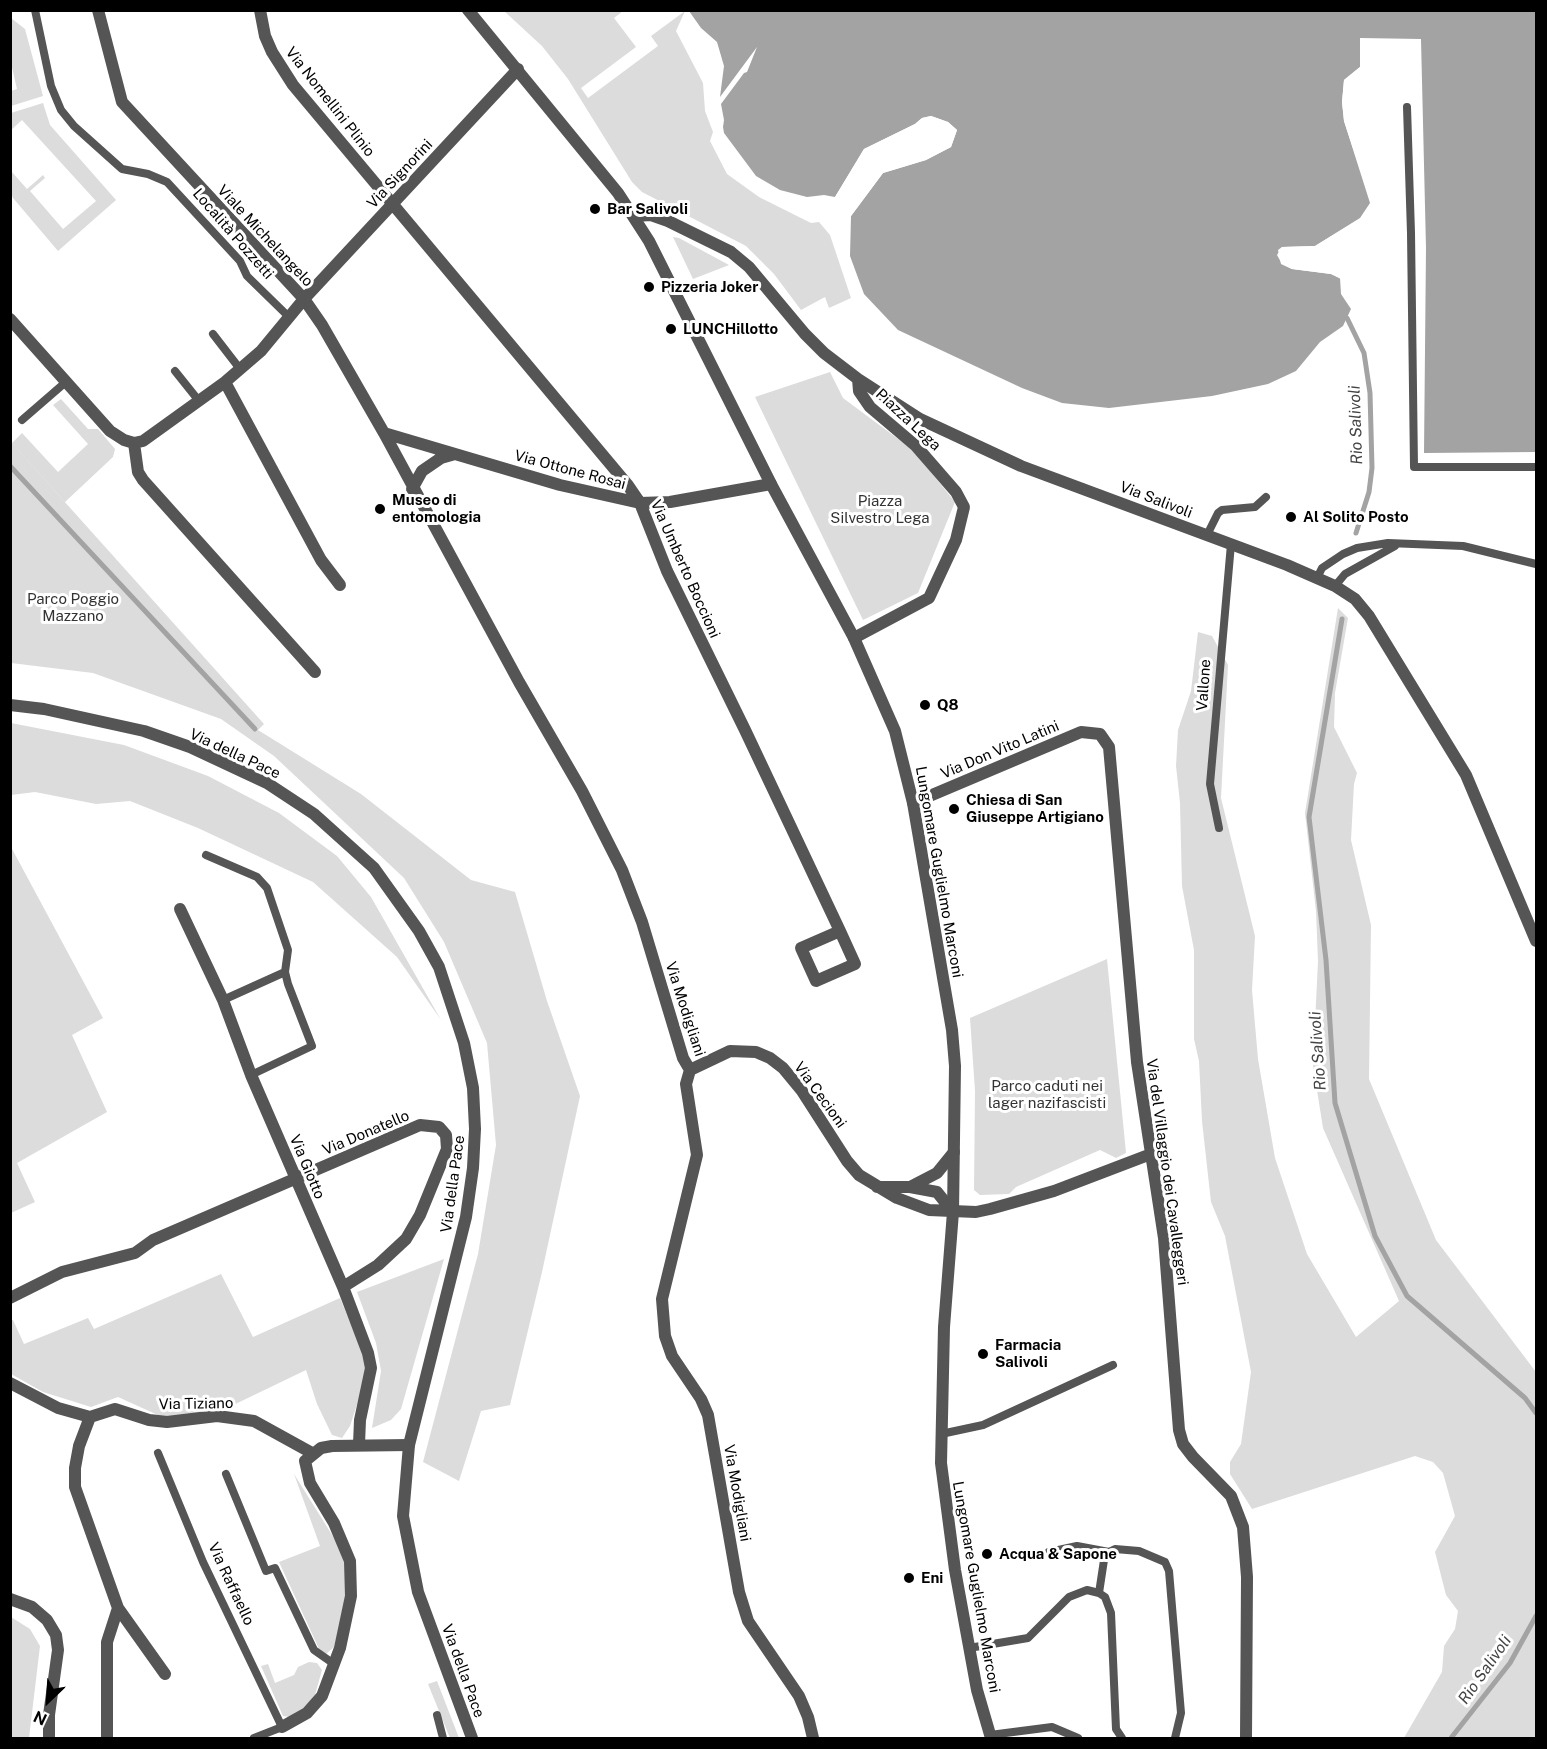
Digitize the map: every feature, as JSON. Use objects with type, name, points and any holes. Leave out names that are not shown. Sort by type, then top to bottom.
[{"type":"street","name":"Viale Michelangelo","points":[[98,10],[122,102],[304,299],[322,325],[384,433],[412,489]]},
{"type":"street","name":"Via Nomellini Plinio","points":[[260,10],[265,36],[272,52],[293,85],[394,203]]},
{"type":"street","name":"Lungomare Guglielmo Marconi","points":[[468,10],[518,69],[634,216],[655,252],[771,484],[854,638],[895,731],[914,803],[952,1030],[955,1066],[953,1212],[944,1327],[941,1434],[946,1521],[988,1737]]},
{"type":"street","name":"Via Signorini","points":[[304,299],[518,69]]},
{"type":"street","name":"Via Umberto Boccioni","points":[[394,203],[627,484],[640,503],[667,571],[746,730],[840,931],[855,964],[816,981],[801,948],[840,931]]},
{"type":"street","name":"Via Salivoli","points":[[634,216],[651,215],[668,221],[731,252],[765,285],[805,334],[858,379],[920,419],[975,446],[1317,578],[1335,586],[1363,607],[1454,753],[1532,920],[1536,941]]},
{"type":"street","points":[[10,318],[110,431],[134,443],[143,441],[225,382],[277,335],[304,299]]},
{"type":"street","name":"Piazza Lega","points":[[854,638],[929,598],[956,540],[964,507],[956,492],[916,446],[870,407],[859,391],[858,379]]},
{"type":"street","points":[[225,382],[321,560],[340,585]]},
{"type":"street","name":"Via Ottone Rosai","points":[[384,433],[560,485],[640,503],[670,502],[771,484]]},
{"type":"street","points":[[134,443],[138,472],[143,480],[315,672]]},
{"type":"street","points":[[412,489],[418,475],[427,467],[455,454]]},
{"type":"street","name":"Via Modigliani","points":[[412,489],[582,791],[622,870],[642,922],[679,1047],[690,1070],[686,1084],[697,1155],[663,1299],[662,1322],[672,1356],[701,1399],[708,1415],[743,1608],[754,1631],[804,1706],[813,1738]]},
{"type":"street","name":"Via della Pace","points":[[10,705],[44,709],[144,731],[190,747],[267,783],[314,814],[374,868],[419,931],[438,967],[464,1043],[473,1088],[475,1129],[466,1217],[409,1445],[403,1516],[408,1551],[418,1592],[472,1738]]},
{"type":"street","name":"Via Don Vito Latini","points":[[914,803],[1081,732],[1100,734]]},
{"type":"street","name":"Via del Villaggio dei Cavalleggeri","points":[[1100,734],[1109,747],[1137,1062],[1164,1238],[1179,1430],[1183,1444],[1193,1457],[1231,1496],[1243,1527],[1247,1577],[1246,1738]]},
{"type":"street","name":"Via Giotto","points":[[180,909],[223,1000],[251,1075],[343,1287],[371,1368],[360,1420],[359,1444]]},
{"type":"street","name":"Via Cecioni","points":[[690,1070],[730,1051],[756,1052],[770,1058],[783,1068],[802,1091],[847,1161],[860,1175],[913,1206],[953,1212],[990,1209],[1054,1191],[1151,1154]]},
{"type":"street","name":"Via Donatello","points":[[10,1298],[62,1272],[135,1253],[153,1240],[420,1125],[439,1127],[446,1135],[447,1149],[420,1215],[406,1239],[378,1265],[343,1287]]},
{"type":"street","points":[[910,1187],[937,1173],[954,1152]]},
{"type":"street","points":[[877,1187],[910,1187],[937,1192],[953,1212]]},
{"type":"street","name":"Via Tiziano","points":[[10,1383],[58,1408],[90,1417],[115,1409],[149,1420],[166,1422],[217,1416],[254,1421],[276,1431],[312,1453]]},
{"type":"street","points":[[90,1417],[79,1446],[75,1468],[75,1487],[118,1608],[165,1674]]},
{"type":"street","points":[[282,1727],[317,1704],[334,1664],[348,1613],[352,1578],[350,1561],[334,1523],[310,1483],[305,1470],[305,1461],[312,1453],[332,1446],[409,1445]]},
{"type":"street","points":[[10,1599],[32,1607],[47,1620],[56,1635],[58,1650],[49,1715],[49,1738]]},
{"type":"street","points":[[107,1738],[106,1642],[118,1608]]},
{"type":"lane","name":"Località Pozzetti","points":[[35,10],[51,86],[61,110],[74,126],[122,169],[148,174],[167,182],[240,261],[247,276],[290,318]]},
{"type":"lane","points":[[1407,106],[1412,233],[1414,468],[1536,467]]},
{"type":"lane","points":[[213,334],[240,369]]},
{"type":"lane","points":[[175,371],[199,401]]},
{"type":"lane","points":[[21,420],[67,381]]},
{"type":"lane","points":[[1208,535],[1218,513],[1222,510],[1255,507],[1266,497]]},
{"type":"lane","name":"Vallone","points":[[1219,828],[1210,784],[1231,544]]},
{"type":"lane","points":[[1335,586],[1345,574],[1398,544]]},
{"type":"lane","points":[[1317,578],[1322,568],[1332,560],[1357,548],[1398,544],[1453,545],[1523,559],[1536,564]]},
{"type":"lane","points":[[1523,559],[1536,555]]},
{"type":"lane","points":[[206,855],[257,877],[267,888],[288,950],[285,972],[312,1046],[251,1075]]},
{"type":"lane","points":[[223,1000],[285,972]]},
{"type":"lane","points":[[941,1434],[983,1425],[1113,1365]]},
{"type":"lane","name":"Via Raffaello","points":[[158,1453],[202,1562],[282,1727]]},
{"type":"lane","points":[[226,1474],[266,1572],[275,1568],[314,1650],[334,1664]]},
{"type":"lane","points":[[1049,1552],[1077,1546],[1109,1552]]},
{"type":"lane","points":[[1099,1593],[1104,1560],[1109,1552],[1115,1549],[1139,1551],[1165,1562],[1169,1571],[1181,1713],[1175,1738]]},
{"type":"lane","points":[[969,1648],[1028,1638],[1069,1597],[1087,1590],[1099,1593],[1105,1597],[1111,1613],[1116,1729],[1122,1738]]},
{"type":"lane","points":[[437,1715],[443,1738]]},
{"type":"lane","points":[[254,1738],[282,1727]]},
{"type":"lane","points":[[988,1737],[1052,1727],[1078,1738]]},
{"type":"green space","points":[[504,11],[623,11],[614,18],[636,47],[581,88],[588,98],[658,46],[651,36],[685,11],[676,31],[703,83],[705,111],[713,132],[710,141],[727,174],[759,197],[811,223],[819,222],[830,235],[851,298],[829,308],[825,297],[801,310],[774,274],[746,246],[642,192],[632,182],[568,79],[542,46]]},
{"type":"green space","points":[[11,18],[25,29],[43,96],[11,106],[11,91],[17,89],[11,63]]},
{"type":"green space","points":[[43,103],[50,125],[116,200],[58,251],[13,198],[11,171],[27,189],[43,175],[45,178],[30,191],[63,229],[96,201],[22,120],[11,130],[11,113]]},
{"type":"green space","points":[[673,237],[679,238],[729,265],[693,279]]},
{"type":"green space","name":"Piazza Silvestro Lega","points":[[830,372],[843,398],[913,450],[955,502],[918,593],[863,620],[755,397]]},
{"type":"green space","points":[[61,399],[88,429],[98,429],[115,449],[113,457],[65,502],[12,443],[22,433],[58,472],[88,444],[53,405]]},
{"type":"green space","name":"Parco Poggio Mazzano","points":[[11,442],[264,724],[258,730],[361,794],[471,880],[515,892],[547,1001],[580,1096],[542,1272],[510,1405],[481,1411],[459,1481],[423,1462],[478,1254],[496,1145],[487,1043],[444,942],[404,878],[274,756],[221,719],[93,673],[11,663]]},
{"type":"green space","points":[[1338,608],[1348,618],[1335,693],[1334,727],[1357,773],[1354,784],[1351,840],[1371,925],[1369,1079],[1436,1240],[1536,1372],[1536,1738],[1404,1738],[1442,1672],[1444,1646],[1455,1629],[1458,1611],[1446,1595],[1435,1552],[1455,1516],[1443,1473],[1433,1462],[1415,1456],[1252,1509],[1230,1474],[1230,1462],[1241,1444],[1251,1372],[1225,1236],[1211,1202],[1202,1121],[1199,1061],[1194,1039],[1194,950],[1182,886],[1180,803],[1176,766],[1178,730],[1191,691],[1198,632],[1212,636],[1228,665],[1221,798],[1255,936],[1252,990],[1258,1059],[1275,1158],[1307,1254],[1356,1337],[1399,1301],[1323,1128],[1313,1065],[1318,961],[1316,911],[1305,813]]},
{"type":"green space","points":[[11,723],[124,745],[208,776],[279,813],[337,856],[371,897],[441,1020],[397,957],[313,882],[198,828],[130,801],[96,804],[35,792],[11,795]]},
{"type":"green space","points":[[11,847],[103,1018],[72,1035],[107,1112],[17,1163],[35,1202],[11,1213]]},
{"type":"green space","name":"Parco caduti nei lager nazifascisti","points":[[1107,959],[1126,1153],[1116,1158],[1100,1150],[1016,1187],[1009,1194],[980,1195],[974,1190],[975,1091],[970,1018]]},
{"type":"green space","points":[[444,1259],[401,1409],[391,1420],[372,1428],[381,1371],[376,1343],[357,1292]]},
{"type":"green space","points":[[221,1274],[253,1337],[340,1298],[365,1358],[365,1380],[350,1426],[342,1438],[332,1435],[317,1404],[306,1370],[225,1409],[187,1416],[160,1416],[118,1397],[91,1407],[43,1392],[11,1374],[10,1321],[13,1320],[24,1344],[88,1318],[94,1329]]},
{"type":"green space","points":[[294,1474],[339,1546],[346,1568],[347,1596],[334,1647],[326,1654],[320,1651],[279,1562],[320,1546]]},
{"type":"green space","points":[[11,1617],[30,1629],[40,1646],[29,1738],[11,1738]]},
{"type":"green space","points":[[309,1662],[317,1663],[322,1670],[315,1695],[304,1709],[290,1717],[283,1716],[261,1666],[268,1664],[275,1683],[294,1675],[298,1667]]},
{"type":"green space","points":[[437,1681],[459,1738],[450,1738],[428,1684]]},
{"type":"shaded area","points":[[689,11],[1536,11],[1536,452],[1424,453],[1426,248],[1421,39],[1360,38],[1360,67],[1344,80],[1342,102],[1344,121],[1371,203],[1361,218],[1315,246],[1282,247],[1278,250],[1281,264],[1292,269],[1331,274],[1340,278],[1341,294],[1351,309],[1343,326],[1320,342],[1296,371],[1268,384],[1212,396],[1109,408],[1062,403],[1022,388],[898,330],[864,294],[850,256],[851,216],[883,173],[926,160],[951,147],[957,130],[948,122],[931,116],[922,118],[915,124],[864,149],[835,197],[824,195],[807,197],[780,190],[756,176],[724,133],[723,127],[721,104],[747,72],[757,47],[720,97],[724,66],[717,42],[701,28]]},
{"type":"pier","points":[[1360,67],[1361,70],[1347,82],[1345,102],[1347,120],[1373,204],[1362,220],[1316,249],[1283,250],[1280,255],[1284,262],[1292,266],[1332,271],[1342,276],[1343,280],[1331,274],[1292,269],[1282,264],[1277,255],[1282,247],[1315,246],[1360,218],[1370,203],[1344,121],[1342,102],[1344,80]]},
{"type":"pier","points":[[931,116],[948,122],[957,130],[951,147],[926,160],[883,173],[851,216],[849,214],[881,170],[925,158],[948,145],[953,131],[947,124],[931,119],[866,151],[836,200],[835,197],[864,149],[915,124],[922,118]]},
{"type":"waterway","name":"Rio Salivoli","points":[[1347,318],[1364,353],[1370,393],[1372,468],[1369,492],[1356,533]]},
{"type":"waterway","points":[[10,466],[255,729]]},
{"type":"waterway","name":"Rio Salivoli","points":[[1342,619],[1309,817],[1326,960],[1335,1103],[1375,1236],[1407,1296],[1525,1398],[1536,1413]]},
{"type":"waterway","name":"Rio Salivoli","points":[[1451,1738],[1510,1663],[1536,1616]]},
{"type":"place","name":"Bar Salivoli","points":[[595,209]]},
{"type":"place","name":"Pizzeria Joker","points":[[649,287]]},
{"type":"place","name":"LUNCHillotto","points":[[671,329]]},
{"type":"place","name":"Museo di entomologia","points":[[380,509]]},
{"type":"place","name":"Al Solito Posto","points":[[1291,517]]},
{"type":"place","name":"Q8","points":[[925,705]]},
{"type":"place","name":"Chiesa di San Giuseppe Artigiano","points":[[954,809]]},
{"type":"place","name":"Farmacia Salivoli","points":[[983,1354]]},
{"type":"place","name":"Acqua & Sapone","points":[[987,1554]]},
{"type":"place","name":"Eni","points":[[909,1578]]}]
